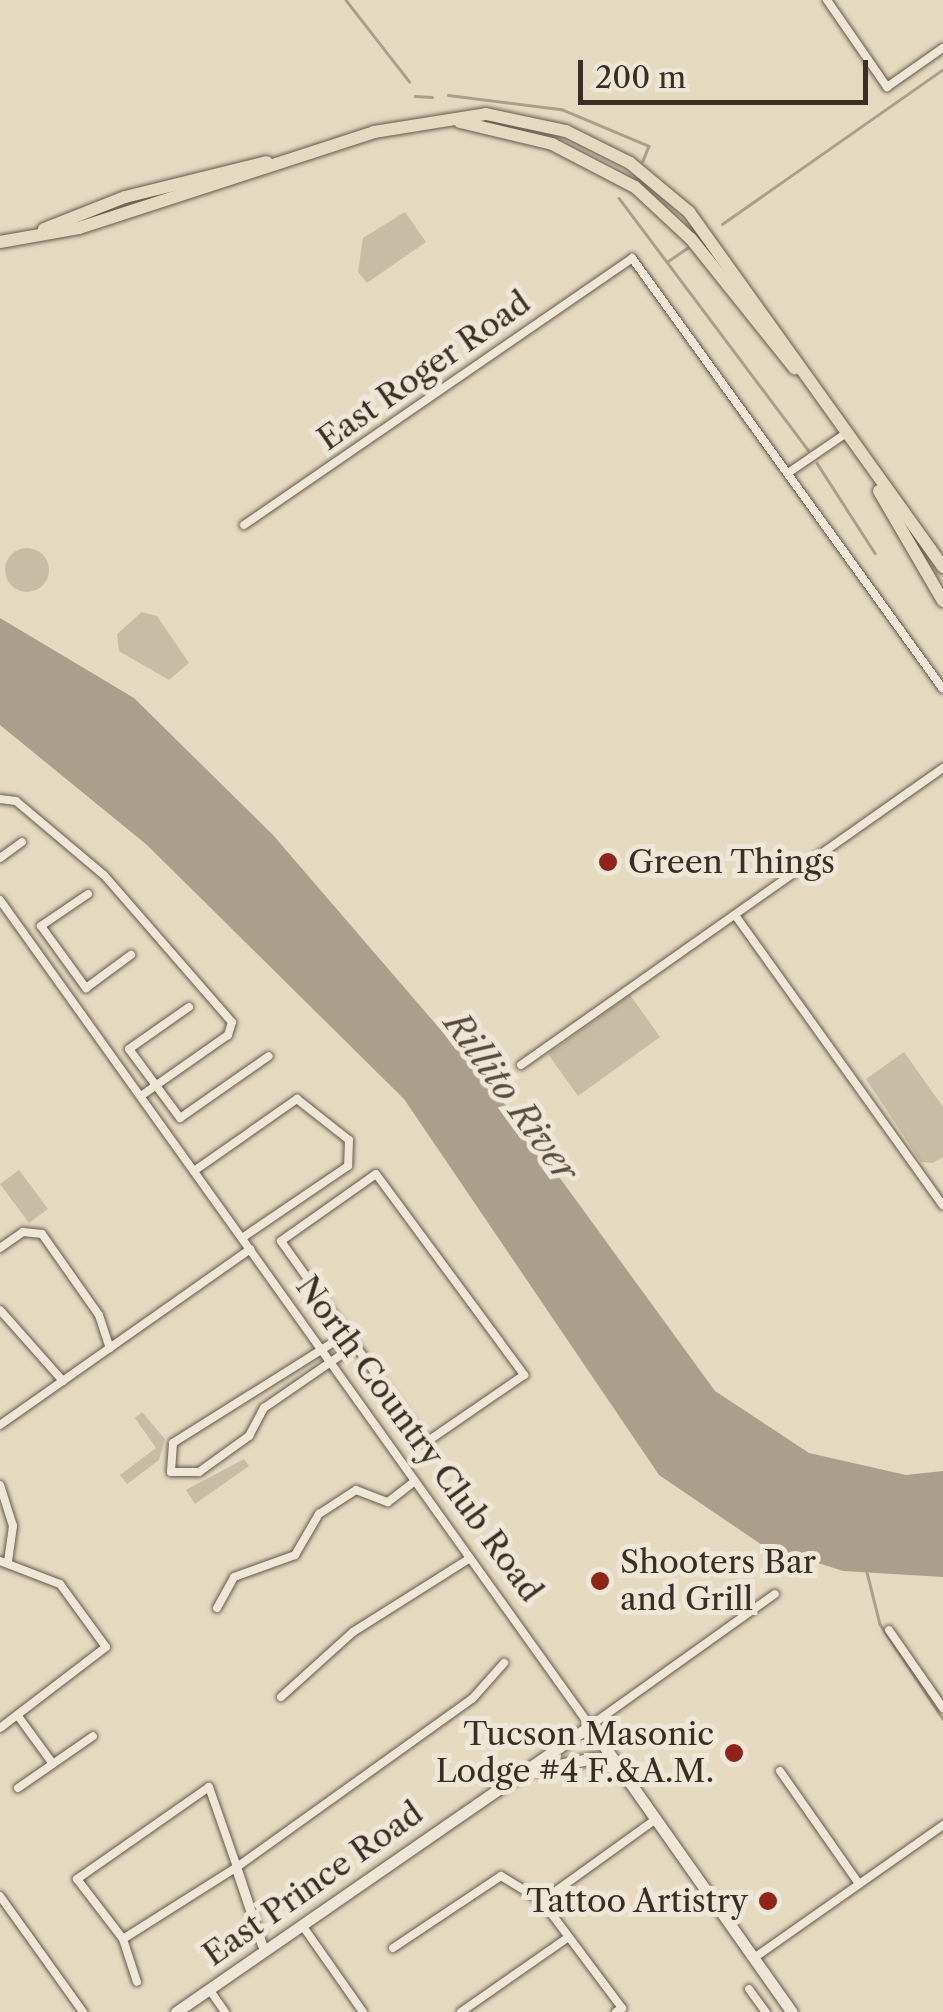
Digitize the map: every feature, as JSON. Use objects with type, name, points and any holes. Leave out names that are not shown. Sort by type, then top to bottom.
[{"type":"main road","points":[[0,242],[38,233],[125,197],[275,161],[372,132],[460,122],[486,114],[542,124],[647,174],[710,238],[876,484],[943,566]]},
{"type":"main road","points":[[876,484],[943,601]]},
{"type":"main road","name":"North Country Club Road","points":[[590,1726],[792,2012]]},
{"type":"main road","name":"East Prince Road","points":[[176,2012],[590,1726]]},
{"type":"main road","points":[[520,1774],[592,1758],[623,1773]]},
{"type":"street","points":[[827,0],[887,87],[943,48]]},
{"type":"street","name":"East Roger Road","points":[[244,525],[632,258],[788,473]]},
{"type":"street","points":[[842,436],[788,473],[943,689]]},
{"type":"street","points":[[520,1065],[943,768]]},
{"type":"street","points":[[0,800],[16,801],[104,875],[144,931],[218,1002],[232,1022],[228,1035],[140,1096]]},
{"type":"street","points":[[0,858],[22,842]]},
{"type":"street","points":[[88,894],[41,926],[86,988],[131,955]]},
{"type":"street","name":"North Country Club Road","points":[[0,900],[590,1726]]},
{"type":"street","points":[[735,915],[943,1205]]},
{"type":"street","points":[[46,964],[61,954]]},
{"type":"street","points":[[189,1006],[129,1049],[180,1118],[268,1056]]},
{"type":"street","points":[[194,1171],[296,1099],[349,1140],[348,1166],[242,1238]]},
{"type":"street","points":[[376,1174],[524,1375],[424,1443],[345,1335],[281,1240],[376,1174]]},
{"type":"street","points":[[0,1248],[23,1232],[42,1234],[99,1315],[110,1348]]},
{"type":"street","points":[[0,1425],[250,1250]]},
{"type":"street","points":[[0,1310],[62,1381]]},
{"type":"street","points":[[345,1335],[173,1443],[171,1472],[199,1472],[354,1346]]},
{"type":"street","points":[[217,1608],[234,1577],[295,1555],[320,1514],[356,1490],[388,1502],[415,1482]]},
{"type":"street","points":[[0,1485],[13,1526],[4,1561],[60,1584],[104,1636],[105,1654],[0,1728]]},
{"type":"street","points":[[281,1698],[353,1632],[470,1558]]},
{"type":"street","name":"East Prince Road","points":[[590,1726],[775,1594]]},
{"type":"street","points":[[889,1630],[943,1708]]},
{"type":"street","points":[[123,1939],[238,1867],[473,1698],[504,1663]]},
{"type":"street","points":[[18,1716],[52,1764]]},
{"type":"street","points":[[18,1788],[94,1736]]},
{"type":"street","points":[[780,1772],[859,1884]]},
{"type":"street","points":[[137,1982],[123,1939],[78,1879],[209,1787],[238,1867],[235,1888],[265,1950]]},
{"type":"street","points":[[542,1901],[656,1819]]},
{"type":"street","points":[[754,1958],[943,1825]]},
{"type":"street","points":[[394,1948],[501,1876],[542,1901],[619,2010]]},
{"type":"street","points":[[0,1896],[83,2012]]},
{"type":"street","points":[[302,1925],[363,2012]]},
{"type":"street","points":[[461,2012],[567,1938]]},
{"type":"street","points":[[209,1989],[225,2012]]},
{"type":"street","points":[[749,1989],[766,2012]]},
{"type":"shaded area","points":[[405,212],[426,242],[367,283],[358,272],[363,238]]},
{"type":"shaded area","points":[[27,548],[43,554],[49,570],[43,586],[27,592],[11,586],[5,570],[11,554]]},
{"type":"shaded area","points":[[142,612],[157,616],[189,663],[169,680],[119,651],[117,634]]},
{"type":"shaded area","points":[[0,618],[134,698],[273,835],[514,1115],[715,1391],[809,1453],[906,1475],[943,1471],[943,1577],[843,1571],[762,1545],[659,1475],[404,1099],[147,845],[0,725]]},
{"type":"shaded area","points":[[630,995],[660,1037],[578,1096],[548,1054]]},
{"type":"shaded area","points":[[904,1052],[943,1107],[943,1157],[933,1163],[921,1162],[866,1079]]},
{"type":"shaded area","points":[[19,1170],[48,1209],[29,1223],[0,1184]]},
{"type":"shaded area","points":[[142,1412],[165,1439],[159,1460],[127,1484],[120,1475],[156,1448],[135,1418]]},
{"type":"shaded area","points":[[244,1459],[249,1466],[195,1504],[186,1490]]},
{"type":"waterway","points":[[346,0],[409,81]]},
{"type":"waterway","points":[[722,224],[943,69]]},
{"type":"waterway","points":[[448,95],[561,109],[649,146],[643,161]]},
{"type":"waterway","points":[[415,96],[432,97]]},
{"type":"waterway","points":[[619,198],[808,450]]},
{"type":"waterway","points":[[668,261],[687,248]]},
{"type":"waterway","points":[[817,463],[875,553]]},
{"type":"waterway","points":[[867,1572],[880,1624],[943,1719]]},
{"type":"place","name":"Green Things","points":[[608,862]]},
{"type":"place","name":"Shooters Bar and Grill","points":[[600,1581]]},
{"type":"place","name":"Tucson Masonic Lodge #4 F.&A.M.","points":[[734,1753]]},
{"type":"place","name":"Tattoo Artistry","points":[[768,1901]]},
{"type":"water label","name":"Rillito River","points":[[511,1097]]}]
